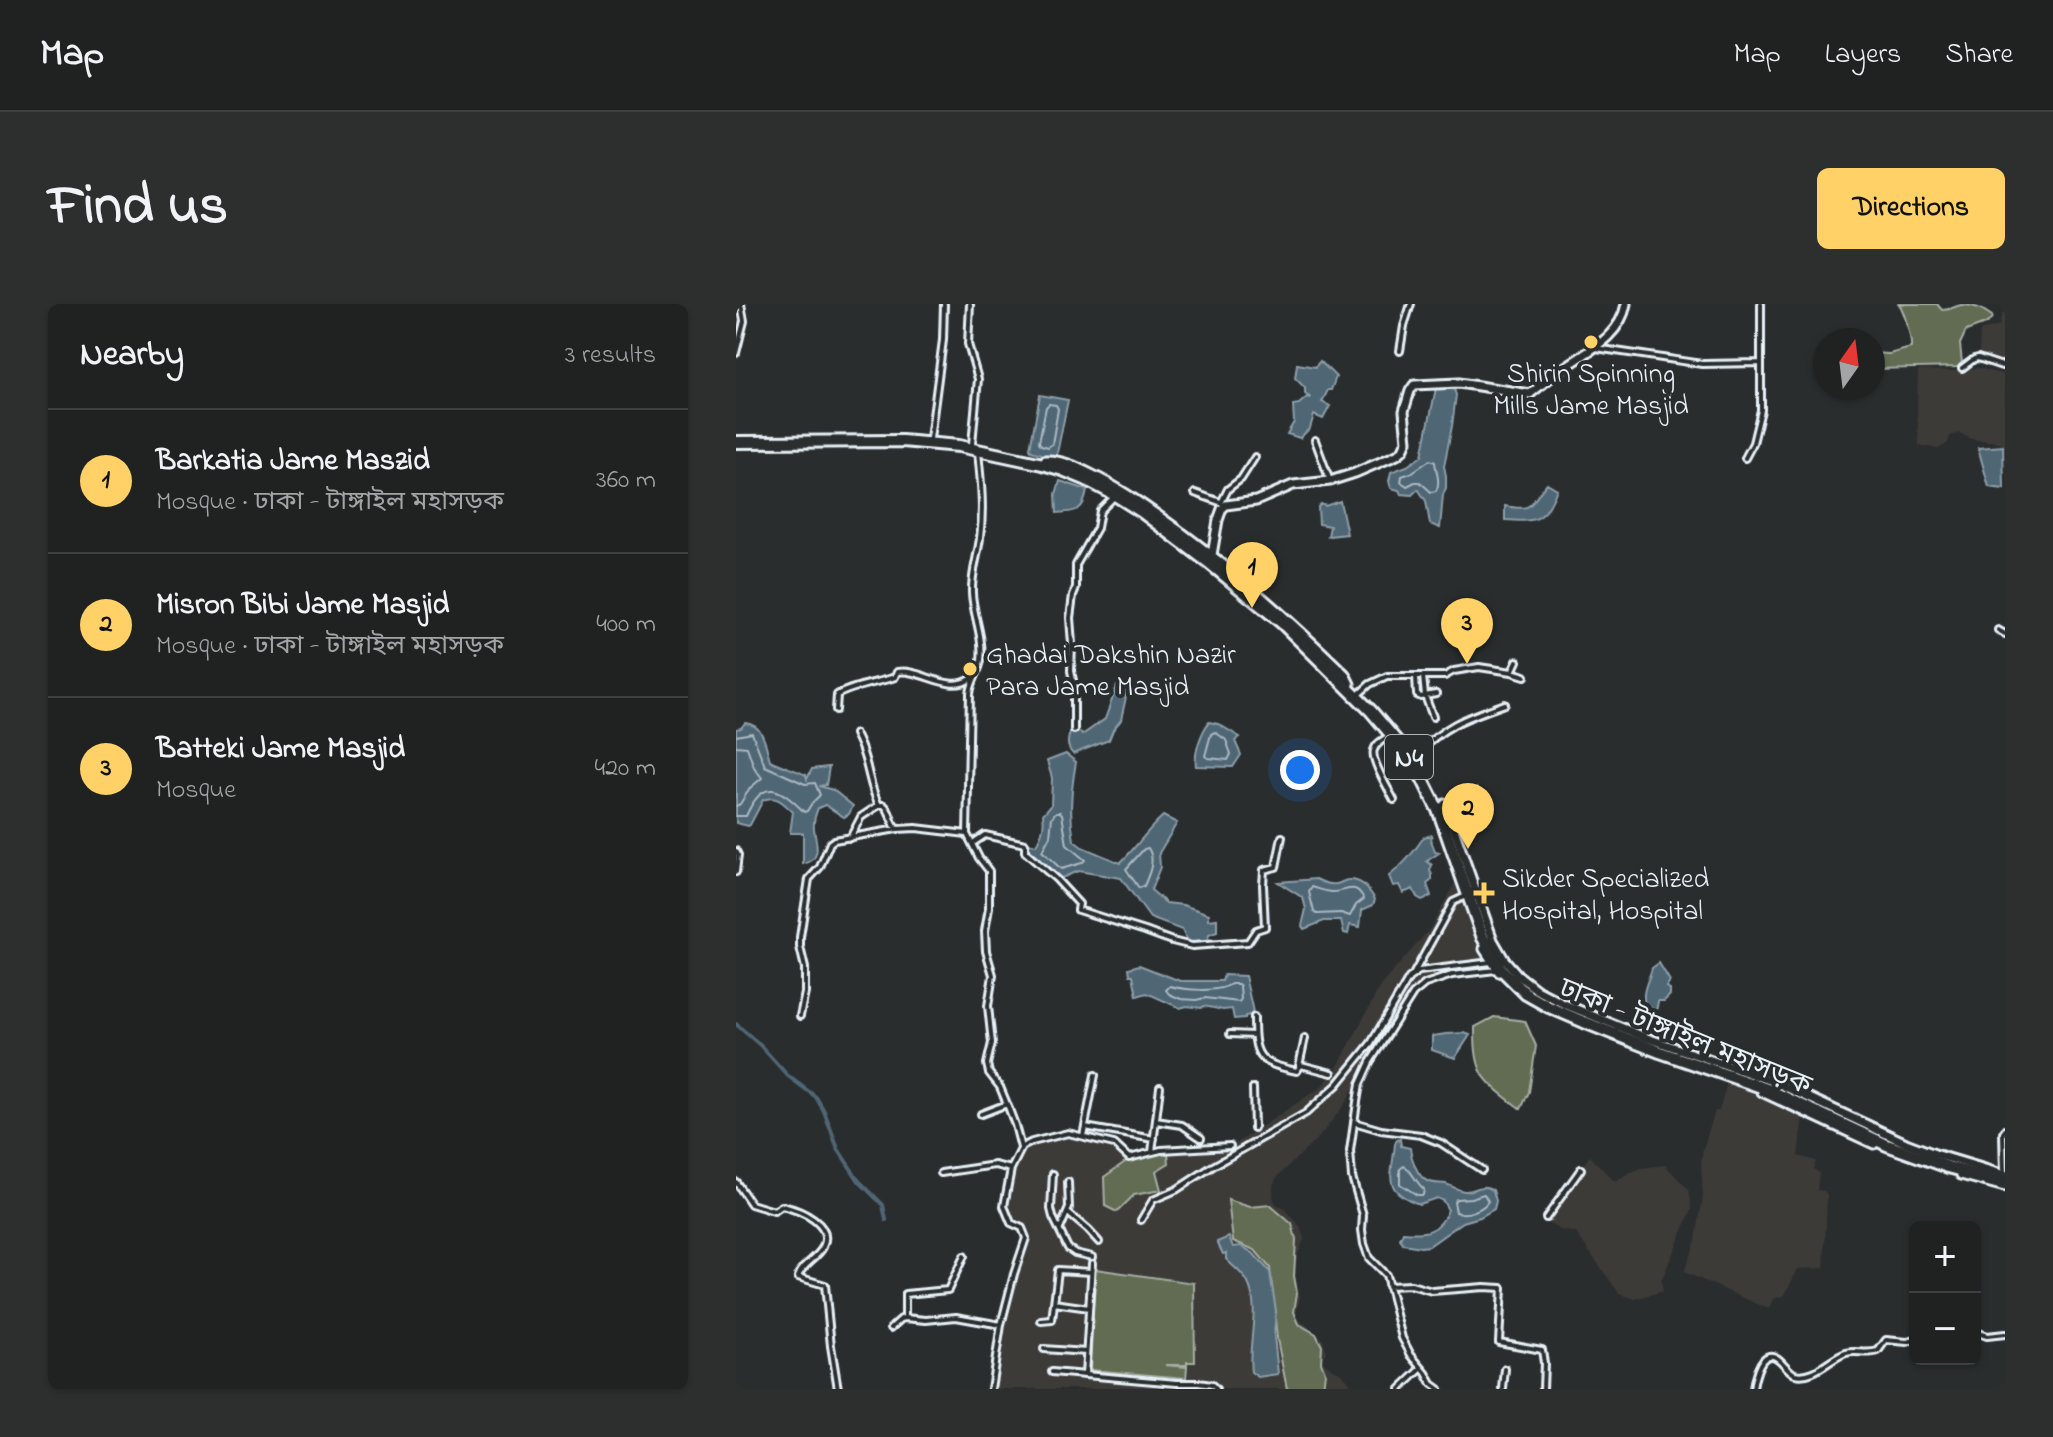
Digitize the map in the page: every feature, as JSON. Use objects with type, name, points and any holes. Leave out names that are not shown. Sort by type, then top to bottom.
[{"type":"highway","name":"ঢাকা - টাঙ্গাইল মহাসড়ক","points":[[797,438],[975,447]]},
{"type":"highway","name":"ঢাকা - টাঙ্গাইল মহাসড়ক","points":[[736,439],[930,439],[975,447],[1044,462],[1085,479],[1142,512],[1243,589],[1282,623],[1345,685],[1411,761],[1430,792],[1443,823],[1483,938],[1493,958],[1526,994],[1573,1018],[1679,1061],[1767,1089],[1948,1169],[2005,1179]]},
{"type":"highway","name":"ঢাকা - টাঙ্গাইল মহাসড়ক","points":[[1345,685],[1374,709],[1414,757],[1443,805],[1491,946],[1527,988],[1549,1002],[1596,1022],[1771,1085],[1883,1141],[2005,1179]]},
{"type":"main road","points":[[1212,555],[1224,504],[1256,501],[1293,485],[1330,481],[1403,450],[1407,441],[1404,411],[1414,385],[1459,383],[1530,394],[1596,348],[1613,331],[1626,304]]},
{"type":"main road","points":[[1055,459],[1118,488],[1212,555],[1282,612],[1345,674],[1345,685],[1205,565],[1113,498],[1053,471],[1044,462],[1055,459]]},
{"type":"main road","points":[[1466,896],[1491,962],[1510,985],[1526,998],[1561,1016],[1679,1061]]},
{"type":"street","points":[[736,353],[744,321],[741,304]]},
{"type":"street","points":[[930,439],[943,340],[944,304]]},
{"type":"street","points":[[970,304],[968,344],[978,379],[975,447],[982,488],[982,519],[971,591],[981,659],[970,685],[967,834],[989,871],[989,908],[985,931],[986,951],[993,975],[988,1006],[992,1043],[987,1064],[1007,1104],[1021,1148]]},
{"type":"street","points":[[1400,351],[1411,304]]},
{"type":"street","points":[[1745,458],[1753,443],[1761,410],[1761,304]]},
{"type":"street","points":[[1596,348],[1702,364],[1760,363]]},
{"type":"street","points":[[1962,368],[1978,358],[2002,366],[2005,364]]},
{"type":"street","points":[[1315,440],[1330,481]]},
{"type":"street","points":[[1195,493],[1224,504],[1228,489],[1241,479],[1255,457]]},
{"type":"street","points":[[1074,730],[1070,618],[1076,588],[1076,565],[1097,528],[1100,511],[1113,498]]},
{"type":"street","points":[[1998,630],[2005,634]]},
{"type":"street","points":[[1512,672],[1517,661]]},
{"type":"street","points":[[1359,694],[1370,684],[1387,676],[1445,676],[1454,671],[1479,667],[1525,676]]},
{"type":"street","points":[[836,710],[837,695],[895,677],[897,672],[914,672],[958,684],[973,678]]},
{"type":"street","points":[[1416,676],[1417,695],[1436,694]]},
{"type":"street","points":[[1423,676],[1425,696],[1433,717]]},
{"type":"street","points":[[1414,757],[1452,724],[1505,704]]},
{"type":"street","points":[[855,734],[879,805]]},
{"type":"street","points":[[1389,736],[1376,745],[1373,758],[1394,800]]},
{"type":"street","points":[[1443,805],[1475,792]]},
{"type":"street","points":[[850,838],[861,817],[879,805],[890,810],[897,829]]},
{"type":"street","points":[[800,1016],[805,993],[805,968],[800,937],[809,879],[823,862],[830,843],[897,829],[967,834]]},
{"type":"street","points":[[973,843],[985,835],[1025,844],[1025,852],[1065,888],[1079,904],[1078,910],[1192,946],[1248,942],[1256,930],[1265,927],[1264,870],[1276,867],[1282,837]]},
{"type":"street","points":[[736,851],[736,872]]},
{"type":"street","points":[[1413,975],[1453,902],[1466,896]]},
{"type":"street","points":[[1141,1220],[1153,1200],[1176,1190],[1282,1128],[1316,1104],[1337,1085],[1371,1043],[1413,975],[1430,968],[1491,962]]},
{"type":"street","points":[[1439,1389],[1421,1369],[1402,1338],[1386,1275],[1369,1258],[1362,1230],[1363,1215],[1352,1177],[1350,1151],[1360,1084],[1370,1062],[1413,994],[1425,984],[1452,975],[1496,970]]},
{"type":"street","points":[[1254,1017],[1256,1047],[1262,1059],[1281,1068],[1297,1071],[1305,1038]]},
{"type":"street","points":[[1230,1034],[1254,1035]]},
{"type":"street","points":[[1299,1067],[1332,1073]]},
{"type":"street","points":[[1083,1136],[1095,1075]]},
{"type":"street","points":[[1152,1152],[1160,1087]]},
{"type":"street","points":[[1253,1088],[1254,1128]]},
{"type":"street","points":[[981,1114],[1007,1104]]},
{"type":"street","points":[[1156,1121],[1182,1125],[1201,1138]]},
{"type":"street","points":[[1354,1122],[1381,1130],[1421,1135],[1441,1143],[1482,1170]]},
{"type":"street","points":[[1085,1127],[1154,1139]]},
{"type":"street","points":[[2005,1130],[2005,1179]]},
{"type":"street","points":[[991,1389],[1001,1325],[1026,1238],[1022,1228],[1011,1223],[1004,1206],[1011,1169],[1021,1148],[1068,1133],[1114,1144],[1129,1158],[1152,1152],[1230,1146]]},
{"type":"street","points":[[941,1173],[995,1165],[1011,1169]]},
{"type":"street","points":[[1546,1218],[1581,1169]]},
{"type":"street","points":[[1053,1174],[1051,1209],[1068,1248],[1092,1260],[1085,1375]]},
{"type":"street","points":[[736,1182],[751,1204],[774,1211],[782,1206],[788,1207],[812,1218],[821,1227],[823,1246],[801,1269],[798,1277],[825,1285],[838,1389]]},
{"type":"street","points":[[1060,1229],[1068,1213],[1068,1182]]},
{"type":"street","points":[[1068,1213],[1099,1242]]},
{"type":"street","points":[[905,1318],[905,1294],[948,1290],[964,1256]]},
{"type":"street","points":[[1041,1321],[1051,1321],[1058,1270],[1091,1272]]},
{"type":"street","points":[[1388,1286],[1411,1285],[1432,1291],[1502,1288],[1499,1342],[1542,1350],[1543,1389]]},
{"type":"street","points":[[1054,1303],[1089,1308]]},
{"type":"street","points":[[891,1328],[905,1318],[926,1320],[956,1317],[1001,1325]]},
{"type":"street","points":[[1981,1334],[2005,1334]]},
{"type":"street","points":[[1753,1389],[1756,1374],[1765,1358],[1770,1356],[1792,1372],[1805,1374],[1820,1370],[1845,1353],[1878,1351],[1886,1340],[1909,1342]]},
{"type":"street","points":[[1044,1349],[1086,1352]]},
{"type":"street","points":[[1400,1389],[1421,1369]]},
{"type":"street","points":[[1503,1389],[1505,1369]]},
{"type":"street","points":[[1052,1372],[1212,1385],[1216,1389]]},
{"type":"shaded area","points":[[2005,312],[2005,361],[2001,364],[1979,356],[1980,331],[1999,326]]},
{"type":"shaded area","points":[[1978,368],[2005,375],[2005,449],[1999,442],[1971,439],[1960,433],[1950,436],[1948,443],[1938,449],[1919,445],[1918,370]]},
{"type":"shaded area","points":[[1458,881],[1489,966],[1451,974],[1412,993],[1360,1084],[1352,1090],[1320,1136],[1277,1177],[1273,1185],[1276,1204],[1300,1226],[1304,1239],[1296,1264],[1300,1297],[1296,1314],[1300,1321],[1322,1338],[1327,1352],[1322,1358],[1324,1362],[1341,1373],[1353,1389],[993,1389],[1001,1331],[1027,1239],[1026,1233],[1012,1223],[1004,1206],[1011,1171],[1022,1147],[1068,1134],[1114,1144],[1129,1159],[1161,1151],[1231,1147],[1321,1087],[1335,1072],[1381,985],[1430,929]]},
{"type":"shaded area","points":[[1727,1083],[1790,1107],[1803,1116],[1798,1156],[1816,1161],[1813,1169],[1819,1173],[1817,1190],[1827,1195],[1824,1268],[1798,1269],[1784,1296],[1773,1299],[1769,1309],[1684,1272],[1696,1240],[1703,1197],[1703,1149]]},
{"type":"shaded area","points":[[1590,1156],[1615,1182],[1629,1173],[1665,1165],[1689,1190],[1692,1209],[1661,1281],[1663,1291],[1635,1299],[1619,1293],[1576,1233],[1560,1230],[1542,1219]]},
{"type":"green space","points":[[1899,304],[1937,304],[1942,310],[1970,305],[1992,316],[1985,324],[1966,331],[1960,344],[1962,363],[1959,367],[1885,369],[1885,354],[1911,348]]},
{"type":"green space","points":[[1494,1017],[1525,1021],[1536,1046],[1529,1092],[1521,1109],[1489,1083],[1478,1062],[1475,1027]]},
{"type":"green space","points":[[1168,1152],[1169,1163],[1156,1171],[1161,1190],[1134,1195],[1117,1212],[1105,1206],[1104,1177],[1128,1160]]},
{"type":"green space","points":[[1228,1200],[1250,1207],[1270,1205],[1292,1224],[1296,1239],[1294,1276],[1297,1293],[1294,1312],[1299,1324],[1316,1334],[1322,1346],[1323,1389],[1287,1389],[1277,1339],[1270,1268],[1255,1250],[1233,1241]]},
{"type":"green space","points":[[1095,1269],[1194,1283],[1195,1362],[1165,1365],[1187,1367],[1186,1378],[1090,1370]]},
{"type":"water","points":[[1320,361],[1336,377],[1322,402],[1330,406],[1323,419],[1314,415],[1310,428],[1300,438],[1287,434],[1294,422],[1293,405],[1311,398],[1295,378],[1297,364],[1315,367]]},
{"type":"water","points":[[1445,385],[1454,389],[1456,395],[1444,466],[1446,488],[1440,528],[1430,524],[1426,501],[1418,489],[1412,495],[1401,494],[1399,490],[1391,488],[1389,481],[1391,472],[1422,456],[1436,388]]},
{"type":"water","points":[[1040,395],[1068,400],[1056,458],[1031,451],[1030,448]]},
{"type":"water","points":[[2003,446],[2004,489],[1989,487],[1978,448]]},
{"type":"water","points":[[1060,481],[1087,490],[1084,502],[1078,509],[1057,513],[1056,494]]},
{"type":"water","points":[[1547,483],[1557,489],[1543,514],[1532,520],[1505,520],[1505,506],[1527,507]]},
{"type":"water","points":[[1340,501],[1347,534],[1328,536],[1330,526],[1319,524],[1318,507]]},
{"type":"water","points":[[1117,686],[1127,692],[1121,720],[1109,740],[1073,754],[1068,744],[1070,733],[1080,732],[1082,735],[1105,719]]},
{"type":"water","points":[[1209,722],[1240,737],[1235,741],[1241,755],[1233,767],[1196,766],[1199,743]]},
{"type":"water","points":[[745,723],[760,731],[770,760],[806,775],[807,779],[812,769],[829,767],[826,785],[819,786],[833,790],[853,806],[844,817],[825,805],[818,808],[814,823],[817,850],[809,862],[803,864],[803,833],[790,833],[793,812],[780,801],[772,798],[763,800],[750,825],[736,823],[736,729]]},
{"type":"water","points":[[1066,754],[1076,762],[1072,821],[1074,841],[1082,847],[1120,863],[1163,816],[1177,823],[1159,853],[1160,867],[1151,890],[1166,903],[1209,914],[1209,920],[1217,919],[1217,932],[1209,935],[1207,942],[1198,944],[1187,941],[1182,930],[1150,918],[1121,878],[1078,871],[1059,879],[1025,849],[1030,844],[1036,845],[1044,823],[1043,814],[1051,805],[1052,778],[1047,761]]},
{"type":"water","points":[[1432,835],[1435,852],[1439,853],[1427,861],[1432,865],[1432,880],[1427,884],[1431,896],[1422,900],[1413,889],[1403,893],[1399,885],[1393,886],[1389,876],[1424,837]]},
{"type":"water","points":[[1316,879],[1333,884],[1353,880],[1367,888],[1375,899],[1373,905],[1362,910],[1360,927],[1350,925],[1348,934],[1344,933],[1341,921],[1324,921],[1304,929],[1306,909],[1303,898],[1278,882]]},
{"type":"water","points":[[1659,963],[1670,981],[1666,987],[1670,989],[1670,995],[1664,1001],[1658,1001],[1654,1023],[1648,1022],[1651,1008],[1645,1004],[1644,995],[1652,968]]},
{"type":"water","points":[[1139,965],[1180,981],[1222,981],[1224,975],[1245,976],[1253,1012],[1245,1018],[1234,1019],[1232,1009],[1204,1006],[1180,1008],[1147,993],[1137,996],[1129,968]]},
{"type":"water","points":[[1470,1035],[1455,1058],[1432,1050],[1432,1036]]},
{"type":"water","points":[[1400,1139],[1401,1146],[1410,1148],[1423,1179],[1464,1191],[1481,1187],[1493,1190],[1496,1201],[1494,1209],[1463,1222],[1429,1246],[1403,1244],[1400,1239],[1403,1232],[1418,1233],[1436,1228],[1448,1210],[1437,1198],[1419,1204],[1394,1188],[1392,1165],[1395,1144]]},
{"type":"water","points":[[1229,1237],[1233,1247],[1241,1246],[1253,1253],[1270,1272],[1276,1311],[1274,1336],[1278,1374],[1258,1377],[1251,1372],[1252,1293],[1246,1279],[1226,1259],[1226,1253],[1223,1254],[1217,1242]]},
{"type":"waterway","points":[[736,1024],[788,1076],[816,1097],[838,1149],[859,1181],[883,1205],[886,1220]]},
{"type":"place","name":"Shirin Spinning Mills Jame Masjid","points":[[1591,342]]},
{"type":"place","name":"Barkatia Jame Maszid","points":[[1252,608]]},
{"type":"place","name":"Batteki Jame Masjid","points":[[1467,664]]},
{"type":"place","name":"Ghadai Dakshin Nazir Para Jame Masjid","points":[[970,669]]},
{"type":"place","name":"Misron Bibi Jame Masjid","points":[[1468,849]]},
{"type":"place","name":"Sikder Specialized Hospital, Hospital","points":[[1484,893]]}]
